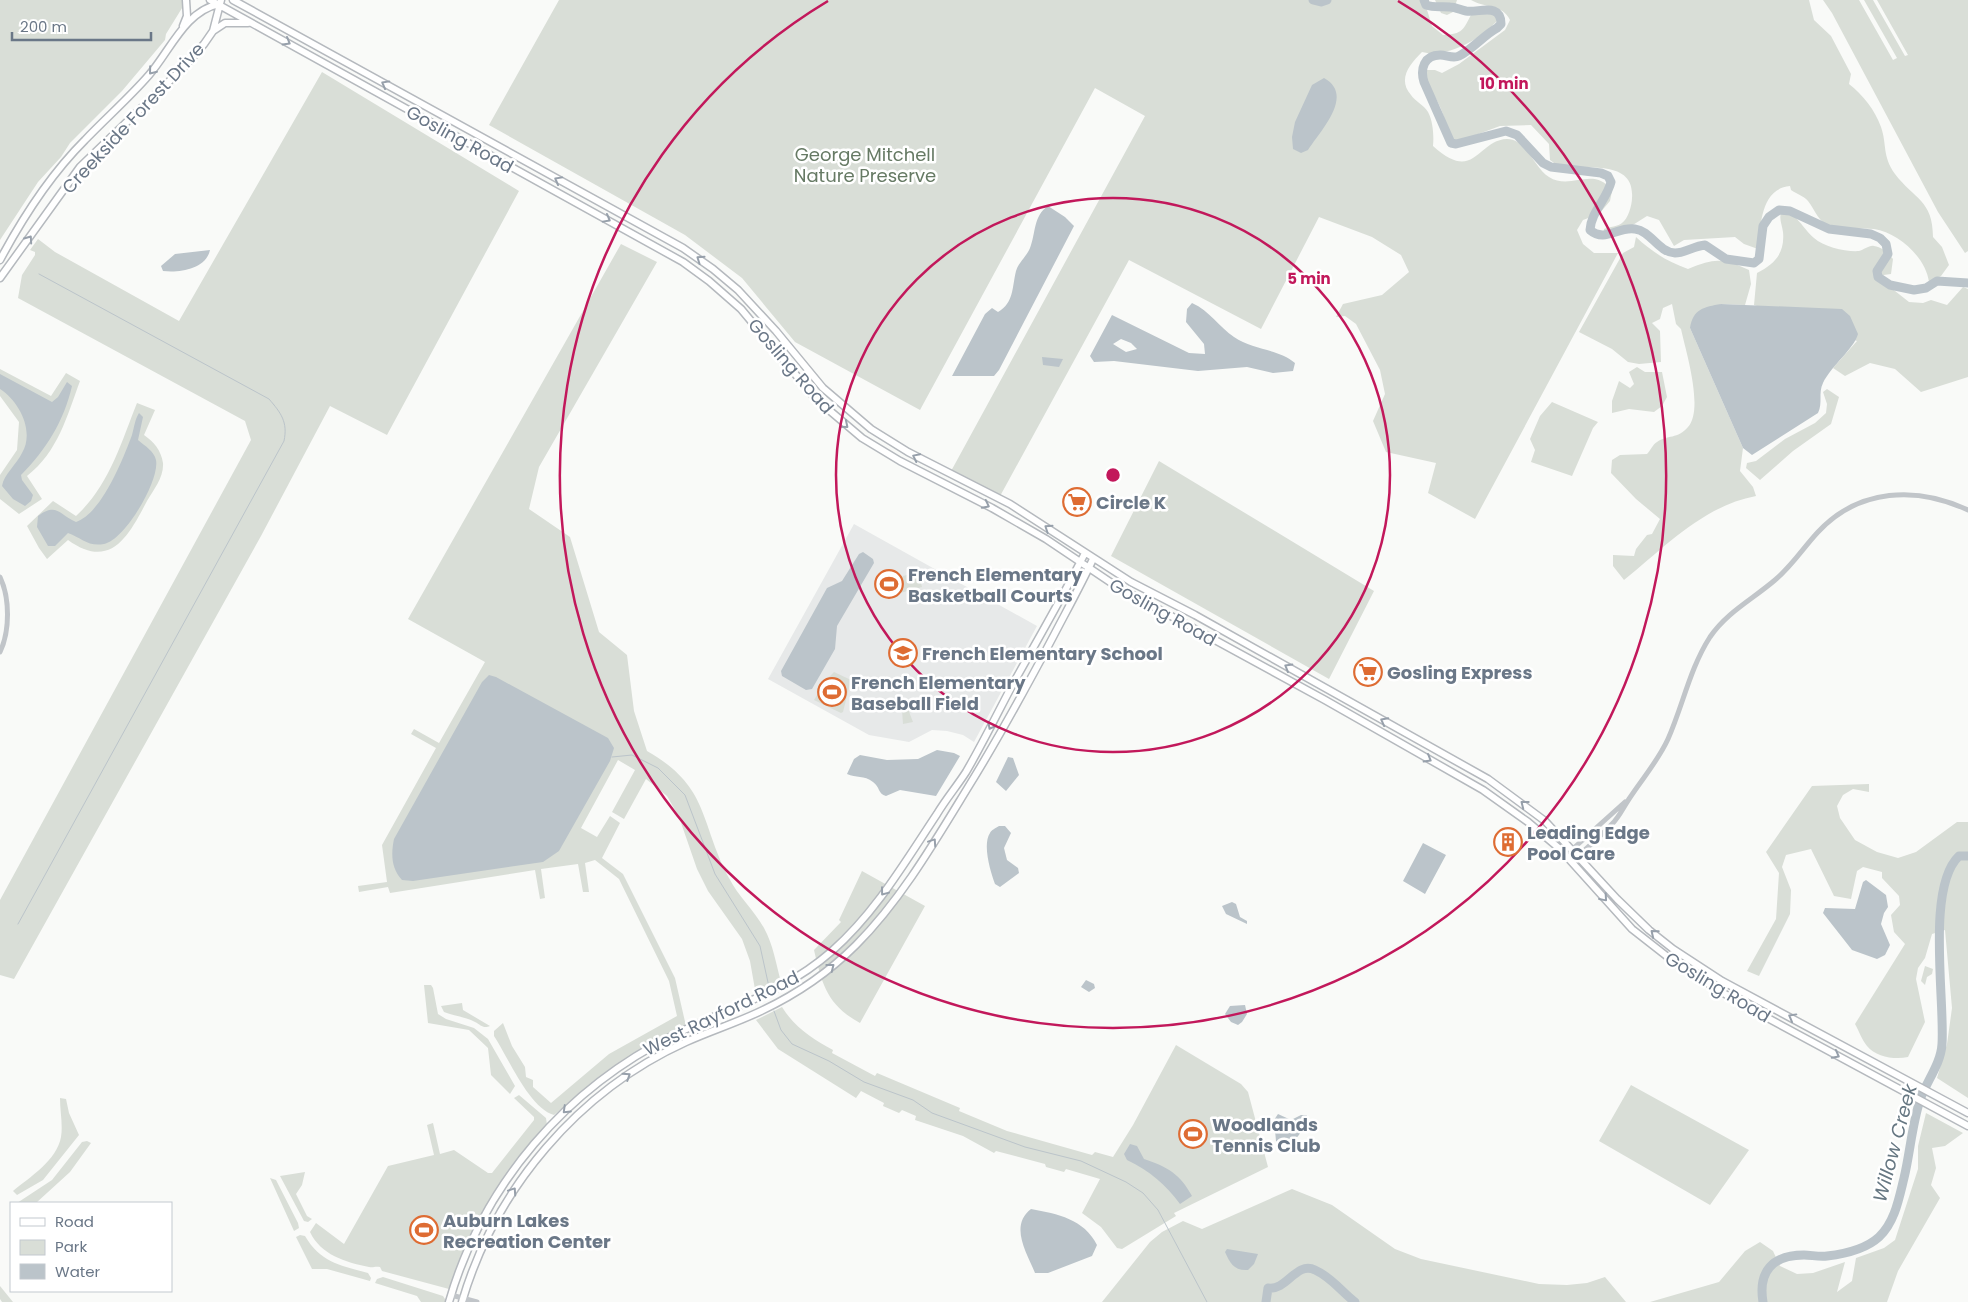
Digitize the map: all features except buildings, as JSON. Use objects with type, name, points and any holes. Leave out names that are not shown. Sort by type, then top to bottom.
[{"type":"main road","name":"Creekside Forest Drive","points":[[181,32],[186,16],[186,0]]},
{"type":"main road","name":"Gosling Road","points":[[210,0],[220,2],[254,24],[683,262],[709,281],[741,309],[808,389],[852,431],[900,462],[1016,522],[1088,570],[1468,780],[1528,822],[1566,855],[1632,929],[1678,965],[1731,998],[1968,1126]]},
{"type":"main road","name":"Gosling Road","points":[[233,0],[694,255],[738,290],[776,331],[818,383],[858,420],[908,452],[1010,504],[1131,582],[1210,623],[1488,779],[1533,811],[1572,849],[1630,911],[1674,949],[1722,981],[1968,1113]]},
{"type":"main road","name":"Creekside Forest Drive","points":[[0,260],[32,205],[84,140],[149,76],[193,16],[208,6],[220,2],[219,14],[213,31]]},
{"type":"main road","name":"Creekside Forest Drive","points":[[0,278],[80,167],[185,66],[213,31],[225,23],[240,22],[254,24]]},
{"type":"main road","name":"West Rayford Road","points":[[450,1299],[473,1239],[497,1194],[531,1146],[575,1101],[615,1069],[646,1049],[678,1032],[764,996],[814,965],[854,930],[904,864],[965,773],[1085,553]]},
{"type":"main road","name":"West Rayford Road","points":[[462,1300],[483,1245],[507,1200],[541,1153],[586,1108],[622,1079],[653,1060],[684,1043],[759,1012],[817,978],[856,946],[879,920],[914,871],[997,740],[1093,559]]},
{"type":"main road","points":[[904,864],[914,871]]},
{"type":"street","points":[[1572,862],[1613,823],[1667,740],[1698,658],[1710,637],[1736,609],[1787,570],[1819,530],[1859,504],[1898,494],[1919,494],[1934,497],[1968,510]]},
{"type":"street","points":[[0,577],[7,602],[4,644],[0,652]]},
{"type":"street","points":[[1566,855],[1629,799]]},
{"type":"street","points":[[450,1299],[477,1302]]},
{"type":"shaded area","name":"French Elementary School","points":[[854,524],[1037,626],[974,742],[963,735],[932,730],[909,742],[869,735],[768,679]]},
{"type":"green space","points":[[0,0],[187,0],[166,34],[165,40],[122,91],[70,143],[61,157],[38,182],[0,240]]},
{"type":"green space","name":"George Mitchell Nature Preserve","points":[[559,0],[1313,0],[1321,2],[1327,0],[1424,0],[1432,26],[1443,35],[1455,34],[1462,30],[1472,13],[1489,12],[1495,15],[1497,21],[1481,35],[1463,46],[1452,50],[1432,53],[1422,52],[1407,72],[1405,83],[1407,89],[1430,116],[1433,129],[1433,146],[1447,157],[1458,161],[1467,161],[1497,141],[1514,140],[1525,149],[1544,173],[1557,181],[1590,179],[1598,180],[1605,184],[1612,191],[1610,201],[1599,214],[1583,220],[1577,230],[1583,244],[1594,253],[1618,253],[1475,519],[1428,493],[1436,463],[1386,452],[1373,421],[1385,394],[1380,370],[1356,324],[1345,316],[1336,317],[1343,304],[1382,295],[1409,272],[1401,255],[1372,237],[1319,217],[1261,329],[1129,260],[999,498],[950,473],[1145,116],[1095,88],[920,410],[795,342],[742,278],[685,235],[489,125]]},
{"type":"green space","points":[[1435,0],[1457,0],[1453,12],[1447,15],[1441,13]]},
{"type":"green space","points":[[1471,0],[1809,0],[1814,20],[1831,36],[1851,74],[1849,84],[1868,103],[1878,121],[1883,133],[1886,156],[1891,168],[1926,207],[1930,215],[1933,237],[1942,247],[1949,265],[1941,276],[1929,282],[1923,264],[1902,241],[1883,231],[1874,229],[1841,229],[1831,227],[1820,219],[1806,199],[1791,190],[1790,186],[1780,189],[1767,201],[1762,219],[1758,249],[1744,244],[1735,237],[1684,240],[1674,246],[1659,220],[1647,216],[1617,235],[1604,233],[1604,229],[1622,223],[1629,212],[1632,198],[1631,185],[1625,176],[1605,168],[1558,165],[1550,160],[1549,144],[1531,125],[1500,126],[1457,142],[1449,137],[1441,108],[1423,82],[1421,75],[1426,70],[1435,70],[1442,73],[1459,64],[1505,30],[1510,20],[1503,11]]},
{"type":"green space","points":[[1823,0],[1859,0],[1893,60],[1897,58],[1864,0],[1873,0],[1905,56],[1908,55],[1877,0],[1968,0],[1968,251],[1965,253],[1938,212],[1832,13]]},
{"type":"green space","points":[[322,72],[519,191],[387,435],[330,406],[261,536],[14,979],[0,975],[0,900],[251,440],[245,421],[18,298],[22,275],[35,255],[35,252],[30,250],[38,239],[55,252],[179,321]]},
{"type":"green space","points":[[1781,212],[1792,215],[1814,238],[1829,246],[1842,250],[1859,251],[1874,246],[1885,251],[1893,259],[1891,274],[1876,276],[1909,302],[1923,303],[1931,300],[1947,305],[1963,287],[1968,289],[1968,377],[1921,392],[1895,369],[1870,363],[1845,376],[1833,368],[1857,341],[1754,305],[1757,273],[1774,262],[1782,246]]},
{"type":"green space","points":[[1636,237],[1660,256],[1688,269],[1712,261],[1718,261],[1732,263],[1749,270],[1751,284],[1745,305],[1721,304],[1690,328],[1743,448],[1740,471],[1753,487],[1756,496],[1737,501],[1702,518],[1624,580],[1613,566],[1613,555],[1634,556],[1636,549],[1647,535],[1652,534],[1660,519],[1636,499],[1611,473],[1612,460],[1620,455],[1647,454],[1657,442],[1684,431],[1692,419],[1694,407],[1690,365],[1681,329],[1676,324],[1672,304],[1663,308],[1660,319],[1652,323],[1660,331],[1661,362],[1639,364],[1628,362],[1612,349],[1579,332],[1623,253],[1634,247]]},
{"type":"green space","points":[[621,244],[657,262],[539,467],[529,509],[570,537],[599,632],[627,655],[634,711],[647,751],[667,764],[693,792],[719,858],[729,878],[760,921],[767,934],[781,982],[756,995],[750,961],[742,939],[708,891],[697,869],[679,817],[667,796],[646,779],[624,819],[612,812],[635,770],[618,760],[581,828],[597,837],[610,816],[620,823],[602,858],[623,874],[675,978],[686,1026],[658,1040],[613,1067],[554,1115],[536,1103],[520,1081],[494,1036],[494,1031],[503,1023],[512,1046],[525,1067],[526,1077],[533,1080],[533,1087],[551,1103],[609,1054],[677,1016],[669,981],[619,879],[595,860],[585,863],[589,892],[583,892],[578,864],[541,869],[545,898],[540,899],[535,870],[390,893],[388,887],[359,892],[358,886],[387,882],[382,845],[436,748],[411,734],[414,729],[439,743],[485,662],[408,619]]},
{"type":"green space","points":[[1637,367],[1645,372],[1662,372],[1667,397],[1662,406],[1654,412],[1629,409],[1612,413],[1612,401],[1619,381],[1630,388],[1634,384],[1629,372]]},
{"type":"green space","points":[[0,369],[51,396],[66,373],[80,381],[66,420],[54,445],[47,456],[27,476],[42,499],[19,514],[0,499],[0,475],[17,450],[19,422],[0,396]]},
{"type":"green space","points":[[1827,389],[1839,397],[1831,424],[1793,451],[1760,480],[1746,468],[1747,463],[1756,461],[1785,439],[1815,423],[1826,413],[1827,404],[1823,392]]},
{"type":"green space","points":[[1552,402],[1598,422],[1593,428],[1572,476],[1531,462],[1535,450],[1530,439],[1540,416]]},
{"type":"green space","points":[[137,403],[155,410],[144,435],[161,454],[163,468],[160,478],[133,526],[117,545],[107,550],[96,552],[83,549],[68,540],[47,559],[27,526],[53,501],[76,516],[87,504],[106,478]]},
{"type":"green space","points":[[1159,461],[1374,591],[1329,679],[1111,556]]},
{"type":"green space","name":"French Elementary Basketball Courts","points":[[890,571],[900,577],[888,597],[878,591]]},
{"type":"green space","points":[[918,572],[922,587],[900,593],[899,584],[903,576]]},
{"type":"green space","name":"French Elementary Baseball Field","points":[[834,672],[851,680],[843,712],[841,713],[814,700],[827,679]]},
{"type":"green space","points":[[908,709],[913,722],[903,724],[902,710]]},
{"type":"green space","points":[[1869,784],[1869,792],[1853,789],[1843,795],[1837,806],[1840,818],[1855,840],[1877,852],[1898,858],[1916,852],[1957,822],[1968,822],[1968,1098],[1937,1078],[1947,1044],[1952,1008],[1945,930],[1932,934],[1925,958],[1918,968],[1916,979],[1925,1022],[1908,1057],[1892,1058],[1875,1053],[1865,1044],[1855,1024],[1905,944],[1894,932],[1891,915],[1900,905],[1899,896],[1882,878],[1882,872],[1863,867],[1857,871],[1851,899],[1834,896],[1811,849],[1786,855],[1782,867],[1791,890],[1790,914],[1759,976],[1747,971],[1776,919],[1779,873],[1766,852],[1812,786]]},
{"type":"green space","points":[[862,871],[925,906],[860,1023],[840,1009],[833,1001],[823,983],[814,950],[841,922],[839,920]]},
{"type":"green space","points":[[1925,966],[1933,969],[1932,974],[1927,977],[1925,985],[1921,981]]},
{"type":"green space","points":[[424,985],[431,985],[433,988],[438,1014],[446,1019],[474,1028],[488,1039],[515,1086],[510,1094],[491,1075],[488,1048],[469,1030],[428,1023]]},
{"type":"green space","points":[[462,1003],[463,1010],[490,1026],[484,1027],[468,1019],[444,1012],[441,1006]]},
{"type":"green space","points":[[782,1007],[799,1027],[833,1050],[832,1053],[875,1076],[877,1073],[960,1108],[959,1111],[1007,1131],[1092,1155],[1095,1152],[1113,1157],[1133,1125],[1176,1045],[1241,1084],[1248,1092],[1268,1167],[1174,1213],[1176,1216],[1122,1249],[1117,1248],[1101,1227],[1082,1213],[1100,1179],[1066,1169],[1064,1172],[1046,1167],[1045,1164],[996,1151],[994,1153],[963,1136],[915,1120],[916,1116],[902,1110],[899,1113],[883,1106],[884,1103],[861,1091],[856,1098],[778,1049],[756,1020]]},
{"type":"green space","points":[[1631,1085],[1749,1150],[1710,1205],[1599,1141]]},
{"type":"green space","points":[[519,1095],[546,1118],[547,1125],[513,1166],[494,1194],[449,1289],[382,1271],[380,1267],[369,1267],[351,1263],[327,1252],[315,1240],[310,1232],[316,1223],[344,1244],[388,1166],[434,1155],[427,1125],[433,1123],[440,1154],[454,1150],[488,1173],[492,1173],[534,1120],[534,1117],[514,1098]]},
{"type":"green space","points":[[60,1098],[66,1099],[69,1113],[79,1135],[43,1180],[17,1195],[13,1191],[49,1161],[58,1145],[62,1128]]},
{"type":"green space","points":[[1926,1113],[1963,1133],[1945,1146],[1932,1148],[1936,1168],[1931,1185],[1940,1198],[1898,1271],[1887,1302],[1650,1302],[1719,1282],[1745,1251],[1760,1242],[1773,1251],[1780,1266],[1797,1274],[1813,1273],[1845,1262],[1837,1292],[1852,1281],[1856,1258],[1884,1248],[1895,1240],[1918,1169],[1918,1146]]},
{"type":"green space","points":[[87,1141],[91,1143],[70,1172],[37,1202],[19,1202],[52,1180],[82,1142]]},
{"type":"green space","points":[[305,1172],[302,1185],[296,1194],[307,1216],[312,1219],[308,1222],[304,1221],[280,1176]]},
{"type":"green space","points":[[270,1178],[276,1180],[298,1223],[299,1228],[294,1231]]},
{"type":"green space","points":[[1292,1189],[1332,1205],[1395,1249],[1421,1259],[1539,1284],[1567,1285],[1587,1283],[1605,1277],[1626,1302],[1102,1302],[1150,1242],[1162,1232],[1183,1221],[1202,1229]]},
{"type":"green space","points":[[300,1235],[305,1236],[318,1252],[332,1262],[368,1273],[371,1278],[370,1281],[327,1269],[312,1269],[296,1237]]},
{"type":"green space","points":[[383,1277],[443,1296],[447,1302],[421,1302],[417,1296],[375,1283],[377,1279]]},
{"type":"green space","points":[[0,1286],[13,1302],[2,1302],[0,1299]]},
{"type":"water","points":[[1324,78],[1333,85],[1336,103],[1320,133],[1308,150],[1301,153],[1293,149],[1292,137],[1295,122],[1312,85]]},
{"type":"water","points":[[1048,206],[1065,217],[1074,226],[999,370],[994,376],[952,376],[985,314],[992,308],[998,312],[1010,299],[1017,268],[1030,248],[1037,220]]},
{"type":"water","points":[[210,250],[208,256],[198,266],[177,271],[163,271],[161,266],[175,254]]},
{"type":"water","points":[[1192,303],[1204,310],[1229,333],[1241,341],[1289,358],[1295,363],[1293,371],[1273,373],[1247,367],[1198,371],[1114,361],[1094,362],[1090,356],[1112,315],[1189,353],[1205,354],[1204,344],[1186,322],[1187,309]],"holes":[[[1121,339],[1131,343],[1137,349],[1126,352],[1113,344]]]},
{"type":"water","points":[[1721,304],[1842,309],[1850,316],[1858,334],[1852,346],[1831,370],[1823,383],[1818,413],[1752,455],[1743,448],[1690,328],[1691,322],[1700,310]]},
{"type":"water","points":[[1042,357],[1063,359],[1059,367],[1043,365]]},
{"type":"water","points":[[0,374],[52,402],[58,397],[67,382],[72,386],[69,399],[53,434],[21,475],[22,480],[33,495],[31,501],[25,506],[13,499],[2,486],[5,477],[22,453],[27,435],[26,426],[19,409],[7,394],[0,389]]},
{"type":"water","points":[[139,413],[143,417],[138,440],[153,454],[156,460],[156,469],[147,494],[131,521],[122,532],[104,544],[89,543],[68,533],[55,546],[48,546],[37,527],[38,516],[44,512],[54,510],[76,522],[86,517],[103,497],[117,471]]},
{"type":"water","points":[[863,552],[873,559],[874,563],[837,626],[835,649],[812,689],[806,690],[782,676],[781,671],[827,588],[842,581],[859,554]]},
{"type":"water","points":[[489,675],[496,677],[608,738],[614,748],[610,761],[559,851],[543,862],[413,881],[402,880],[396,871],[393,861],[394,839],[482,682]]},
{"type":"water","points":[[937,750],[960,756],[936,796],[900,790],[886,796],[870,780],[847,774],[854,759],[860,755],[887,760],[918,759]]},
{"type":"water","points":[[1008,757],[1013,758],[1019,775],[1006,791],[996,782]]},
{"type":"water","points":[[999,826],[1005,826],[1011,833],[1004,848],[1007,860],[1018,868],[1019,873],[1000,887],[995,884],[987,852],[988,838],[992,830]]},
{"type":"water","points":[[1423,843],[1446,855],[1425,894],[1403,881]]},
{"type":"water","points":[[1866,880],[1886,895],[1888,907],[1881,924],[1890,945],[1885,955],[1877,959],[1852,950],[1823,913],[1825,908],[1855,909],[1863,882]]},
{"type":"water","points":[[1232,902],[1236,904],[1240,917],[1247,921],[1247,924],[1226,914],[1222,906]]},
{"type":"water","points":[[1086,980],[1094,984],[1095,988],[1089,992],[1081,987]]},
{"type":"water","points":[[1245,1005],[1247,1014],[1242,1022],[1238,1025],[1231,1022],[1225,1014],[1230,1006]]},
{"type":"water","points":[[1278,1114],[1291,1120],[1301,1115],[1307,1115],[1299,1135],[1291,1142],[1280,1145],[1276,1141],[1274,1120]]},
{"type":"water","points":[[1130,1144],[1137,1146],[1144,1159],[1167,1168],[1178,1177],[1192,1196],[1180,1204],[1169,1190],[1156,1179],[1127,1160],[1124,1154]]},
{"type":"water","points":[[1031,1209],[1069,1219],[1085,1229],[1097,1245],[1092,1256],[1048,1273],[1035,1273],[1024,1248],[1020,1231],[1021,1223]]},
{"type":"water","points":[[1227,1249],[1258,1254],[1254,1264],[1248,1270],[1243,1270],[1236,1268],[1231,1263],[1225,1252]]},
{"type":"waterway","points":[[1313,0],[1321,2],[1327,0]]},
{"type":"waterway","points":[[1424,0],[1426,5],[1452,7],[1466,11],[1488,10],[1497,13],[1500,17],[1501,24],[1464,53],[1454,57],[1443,55],[1430,57],[1423,68],[1424,82],[1451,143],[1456,144],[1506,131],[1517,135],[1543,163],[1551,167],[1601,173],[1608,176],[1611,182],[1609,188],[1591,223],[1590,230],[1596,234],[1606,235],[1635,229],[1646,233],[1669,252],[1679,253],[1705,245],[1726,259],[1754,263],[1759,259],[1763,226],[1769,217],[1779,210],[1790,211],[1829,229],[1871,234],[1880,238],[1886,244],[1888,254],[1877,271],[1878,277],[1890,285],[1914,290],[1926,288],[1937,281],[1968,283]]},
{"type":"waterway","points":[[18,924],[284,441],[285,434],[283,418],[269,399],[39,274]]},
{"type":"waterway","points":[[612,757],[632,755],[658,768],[685,795],[715,874],[760,946],[769,987]]},
{"type":"waterway","name":"Willow Creek","points":[[1763,1302],[1762,1291],[1765,1274],[1776,1262],[1793,1256],[1827,1256],[1861,1248],[1879,1237],[1893,1217],[1904,1178],[1920,1100],[1941,1051],[1939,945],[1943,892],[1949,871],[1959,856],[1968,856]]},
{"type":"waterway","points":[[774,1011],[781,1030],[792,1044],[829,1061],[864,1082],[913,1100],[932,1113],[1025,1147],[1081,1161],[1126,1182],[1143,1193],[1158,1210],[1207,1302]]},
{"type":"waterway","name":"Willow Creek","points":[[1266,1302],[1268,1288],[1275,1288],[1302,1269],[1308,1268],[1326,1277],[1355,1302]]},
{"type":"place","name":"Circle K","points":[[1077,502]]},
{"type":"place","name":"French Elementary Basketball Courts","points":[[889,584]]},
{"type":"place","name":"French Elementary School","points":[[903,653]]},
{"type":"place","name":"Gosling Express","points":[[1368,672]]},
{"type":"place","name":"French Elementary Baseball Field","points":[[832,692]]},
{"type":"place","name":"Leading Edge Pool Care","points":[[1508,842]]},
{"type":"place","name":"Woodlands Tennis Club","points":[[1193,1134]]},
{"type":"place","name":"Auburn Lakes Recreation Center","points":[[424,1230]]}]
